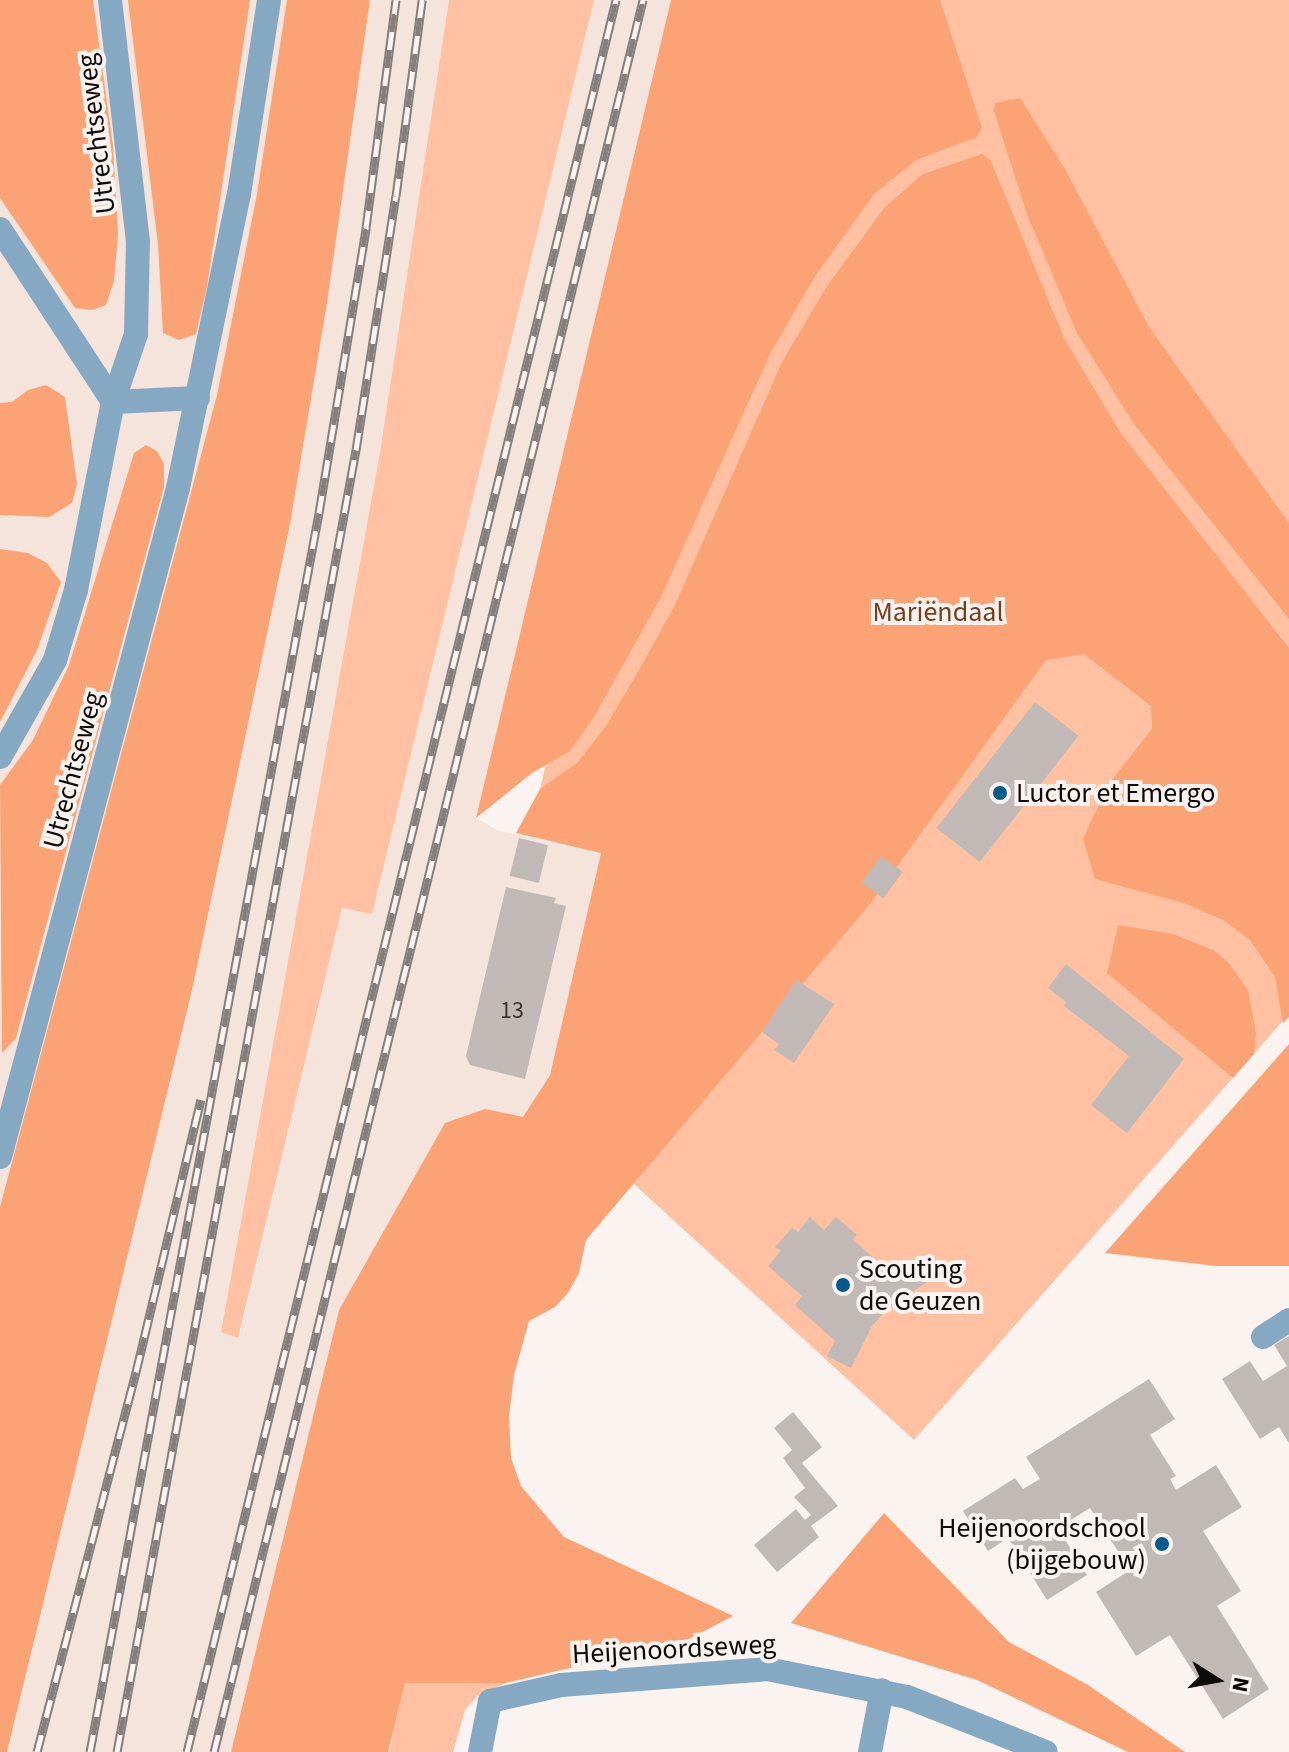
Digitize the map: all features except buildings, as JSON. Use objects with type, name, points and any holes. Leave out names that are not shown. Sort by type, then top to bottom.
[{"type":"street","name":"Utrechtseweg","points":[[0,757],[55,660],[76,590],[113,402],[136,334],[138,242],[110,0]]},
{"type":"street","name":"Utrechtseweg","points":[[0,1157],[10,1072],[98,792],[198,398],[239,194],[269,0]]},
{"type":"street","points":[[0,229],[113,402],[198,398]]},
{"type":"street","points":[[1263,1337],[1289,1320]]},
{"type":"street","name":"Heijenoordseweg","points":[[480,1752],[490,1701],[561,1685],[767,1669],[882,1690],[1046,1752]]},
{"type":"street","points":[[870,1752],[882,1690]]},
{"type":"shaded area","points":[[0,0],[297,0],[281,131],[0,1300]]},
{"type":"shaded area","points":[[370,0],[449,0],[380,452],[221,1332],[239,1338],[342,908],[372,913],[594,0],[671,0],[476,818],[497,830],[601,853],[550,1075],[523,1118],[485,1109],[339,1310],[231,1752],[7,1752],[192,990],[290,524],[327,303]]},
{"type":"green space","points":[[0,0],[93,0],[113,146],[118,234],[114,281],[106,305],[92,310],[75,308],[0,198]]},
{"type":"green space","points":[[128,0],[250,0],[207,287],[196,334],[179,340],[163,333],[158,244]]},
{"type":"green space","points":[[287,0],[370,0],[327,303],[290,524],[192,990],[7,1752],[0,1752],[0,1207],[217,395],[257,194]]},
{"type":"green space","points":[[449,0],[594,0],[372,914],[342,908],[238,1338],[221,1332],[380,452]]},
{"type":"green space","points":[[671,0],[940,0],[982,128],[977,137],[916,160],[874,194],[814,278],[771,352],[661,597],[594,717],[570,751],[532,773],[476,818]]},
{"type":"green space","name":"Mariëndaal","points":[[712,0],[1289,0],[1289,1014],[914,1440],[588,1142],[661,830],[538,799]]},
{"type":"green space","points":[[1020,98],[1065,169],[1149,327],[1289,523],[1289,619],[1134,424],[1077,333],[1027,214],[994,111],[995,103]]},
{"type":"green space","points":[[982,154],[991,161],[1064,338],[1120,432],[1289,648],[1289,1017],[1283,1023],[1275,977],[1249,939],[1225,921],[1184,903],[1095,879],[1083,839],[1108,785],[1152,729],[1151,706],[1084,654],[1046,660],[870,904],[586,1240],[579,1273],[568,1293],[555,1307],[529,1321],[514,1375],[509,1416],[511,1458],[521,1486],[564,1537],[733,1616],[685,1641],[506,1683],[405,1683],[388,1752],[231,1752],[339,1310],[445,1123],[485,1109],[523,1117],[550,1075],[601,853],[516,833],[540,789],[577,763],[606,726],[639,670],[675,605],[782,362],[827,286],[885,207],[923,174]]},
{"type":"green space","points":[[46,385],[65,397],[77,484],[72,503],[49,517],[0,515],[0,403],[12,402],[28,390]]},
{"type":"green space","points":[[146,445],[157,451],[164,464],[164,487],[16,1038],[2,1053],[0,785],[33,740],[69,665],[134,453]]},
{"type":"green space","points":[[0,549],[28,553],[47,563],[61,582],[37,650],[0,722]]},
{"type":"green space","points":[[1118,925],[1173,934],[1213,950],[1229,963],[1248,990],[1256,1034],[1254,1054],[1233,1078],[1107,973]]},
{"type":"green space","points":[[1289,1044],[1289,1266],[1216,1266],[1105,1253]]},
{"type":"green space","points":[[884,1513],[1009,1642],[1088,1685],[1185,1752],[1128,1752],[977,1680],[791,1623]]},
{"type":"green space","points":[[404,1683],[506,1683],[479,1694],[465,1710],[453,1752],[389,1752]]},
{"type":"railway","points":[[90,1752],[319,513],[366,228],[396,0]]},
{"type":"railway","points":[[117,1752],[356,450],[396,196],[422,0]]},
{"type":"railway","points":[[187,1752],[616,0]]},
{"type":"railway","points":[[214,1752],[643,0]]},
{"type":"railway","points":[[37,1752],[136,1372],[201,1100]]},
{"type":"place","name":"Luctor et Emergo","points":[[1000,793]]},
{"type":"place","name":"Scouting de Geuzen","points":[[843,1285]]},
{"type":"place","name":"Heijenoordschool (bijgebouw)","points":[[1162,1544]]}]
